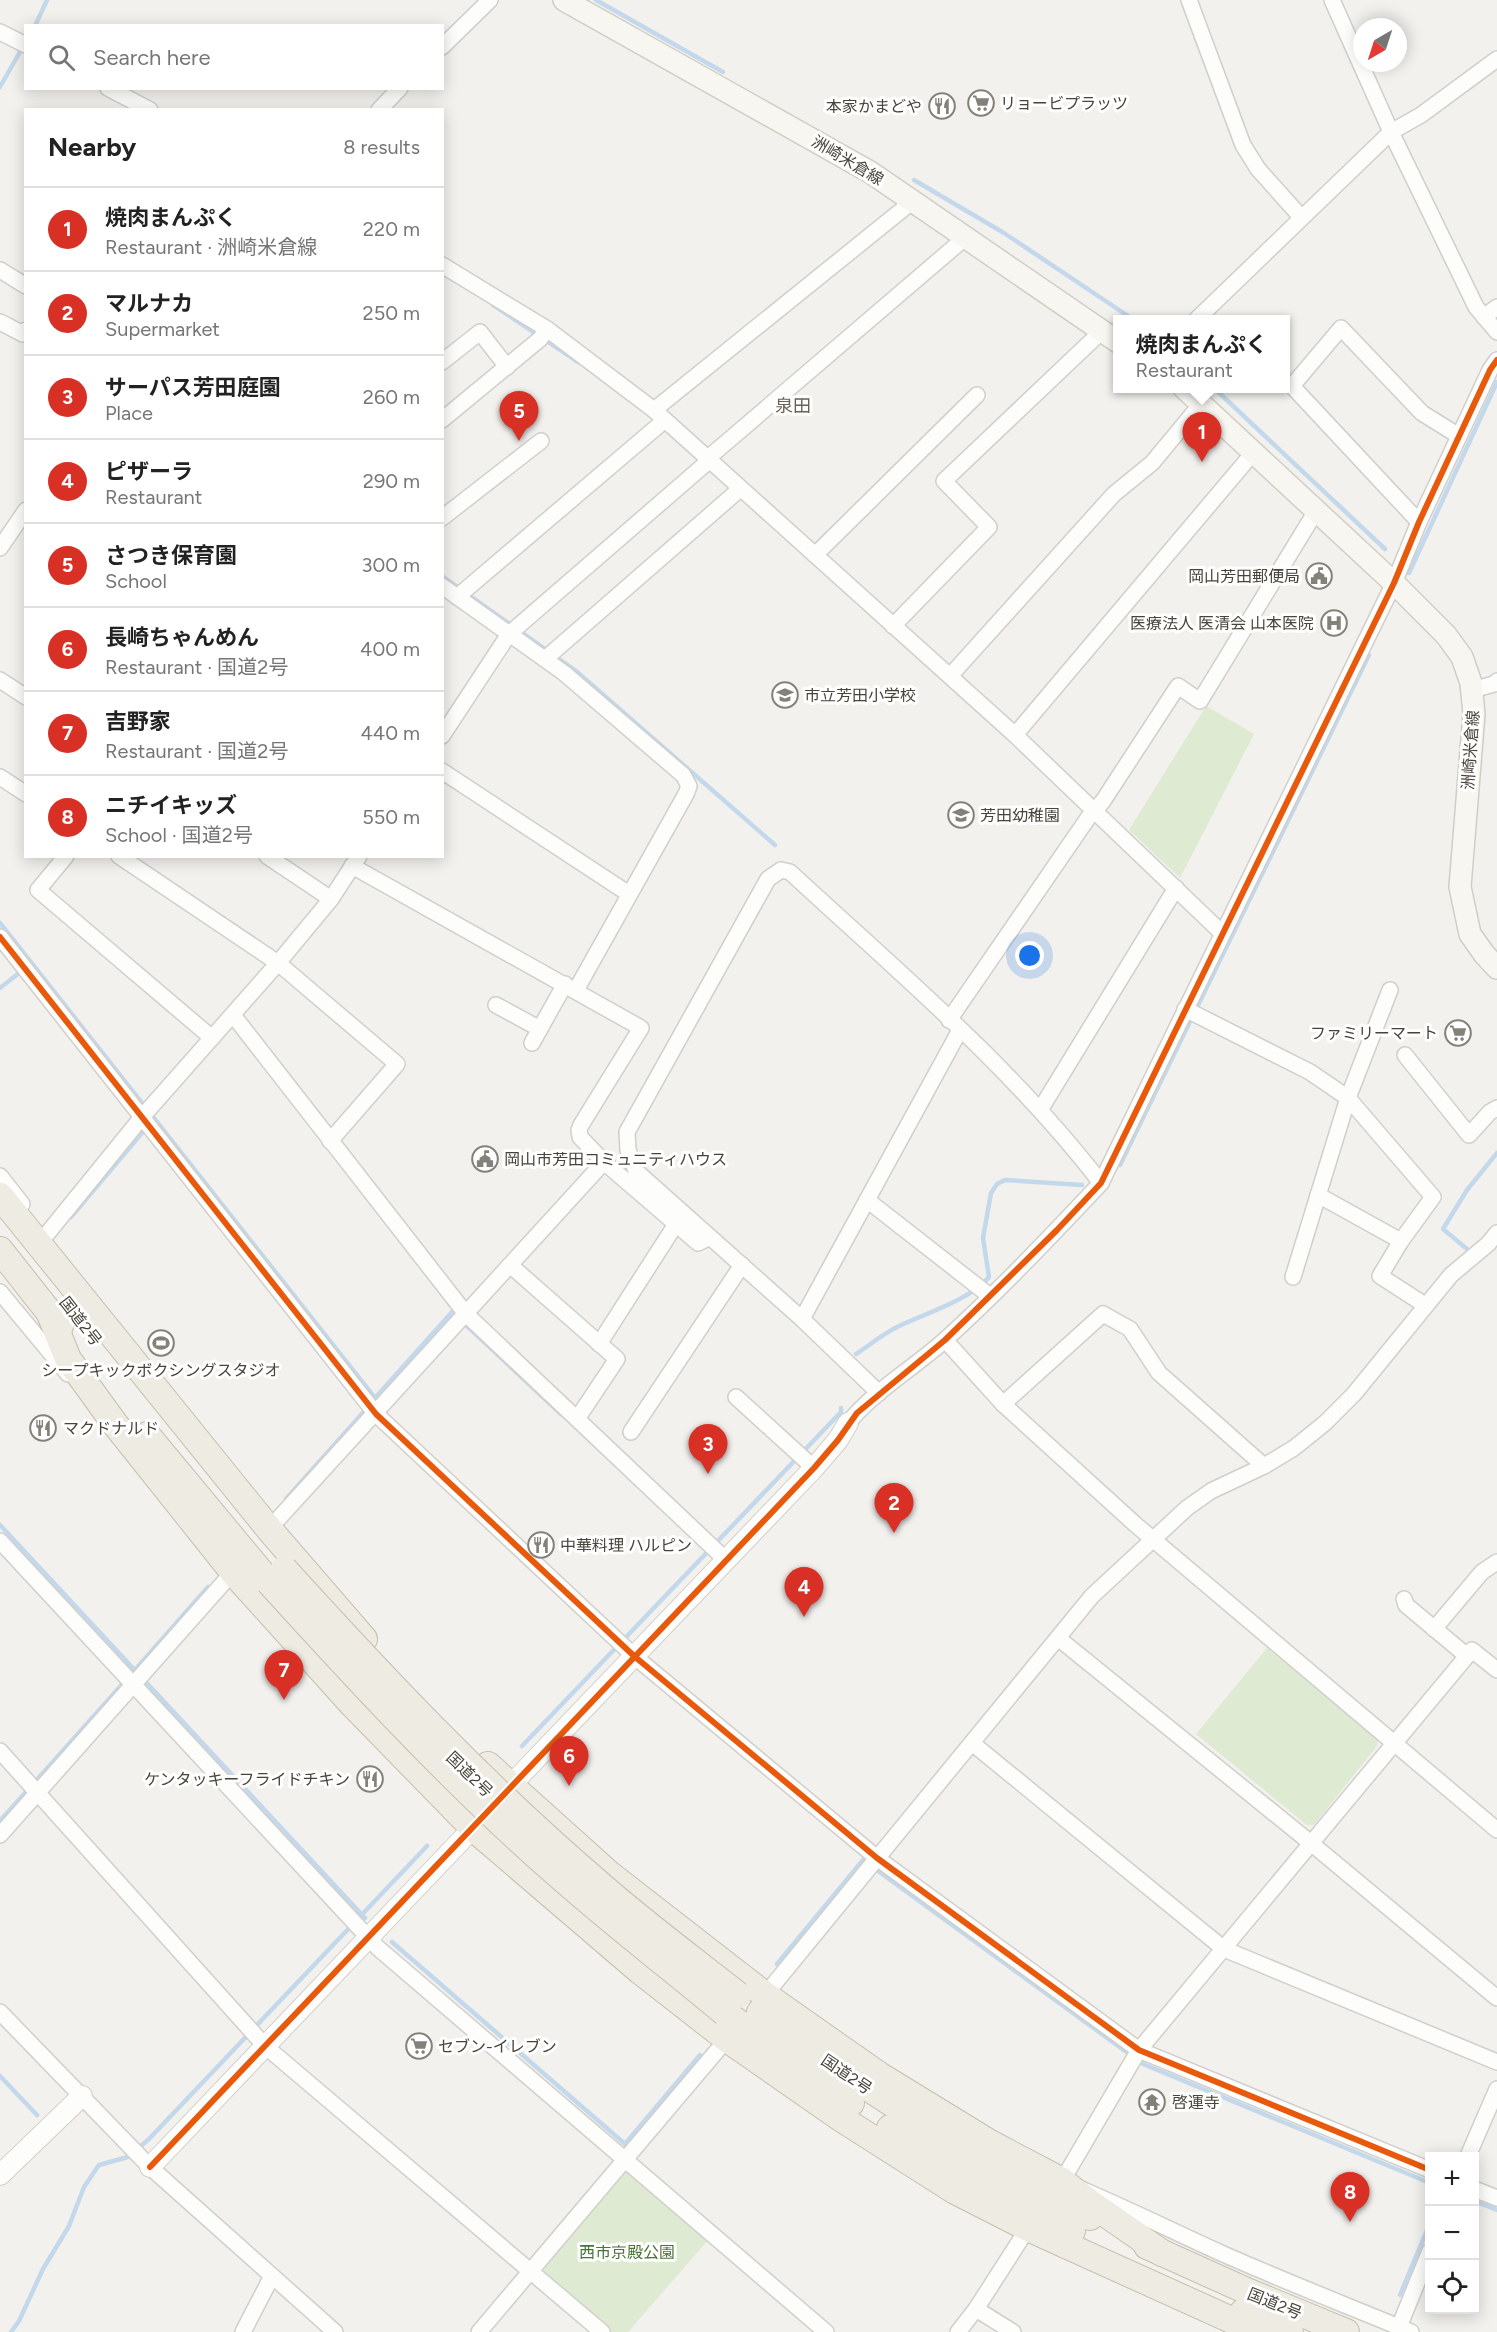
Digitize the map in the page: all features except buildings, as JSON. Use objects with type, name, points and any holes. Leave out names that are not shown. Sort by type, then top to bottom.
[{"type":"highway","points":[[0,1196],[269,1529],[385,1663],[446,1726],[510,1786],[608,1874],[765,1995],[879,2075],[990,2143],[1062,2181],[1162,2253]]},
{"type":"highway","name":"国道2号","points":[[0,1218],[277,1575]]},
{"type":"highway","name":"国道2号","points":[[0,1250],[208,1511],[381,1675],[533,1826],[732,2004],[853,2105],[971,2176],[1073,2232],[1144,2267],[1290,2332]]},
{"type":"highway","points":[[50,1314],[68,1359],[116,1424],[233,1572],[353,1706],[473,1828],[640,1971],[727,2039],[842,2118],[956,2191],[1028,2228],[1258,2332]]},
{"type":"highway","name":"国道2号","points":[[732,2004],[802,2043],[919,2122],[1079,2211],[1162,2253],[1346,2332]]},
{"type":"main road","name":"洲崎米倉線","points":[[564,0],[870,172],[1110,336]]},
{"type":"main road","name":"洲崎米倉線","points":[[1190,393],[1316,511],[1398,574],[1462,657],[1472,690],[1474,714],[1460,887],[1470,934],[1497,968]]},
{"type":"street","points":[[444,44],[490,0]]},
{"type":"street","points":[[1189,0],[1243,145],[1258,169],[1301,217]]},
{"type":"street","points":[[1332,0],[1391,132],[1476,307],[1497,332]]},
{"type":"street","points":[[0,32],[22,44]]},
{"type":"street","points":[[1201,315],[1391,132],[1495,67]]},
{"type":"street","points":[[112,90],[146,108]]},
{"type":"street","points":[[380,108],[398,90]]},
{"type":"street","points":[[462,593],[913,201]]},
{"type":"street","points":[[444,733],[514,630],[966,237]]},
{"type":"street","points":[[444,266],[543,334],[660,420],[707,462],[734,480],[740,489],[1015,735],[1222,933]]},
{"type":"street","points":[[0,270],[24,285]]},
{"type":"street","points":[[1484,317],[1497,307]]},
{"type":"street","points":[[0,322],[24,333]]},
{"type":"street","points":[[1419,522],[1292,386],[1341,328],[1422,413],[1459,436]]},
{"type":"street","points":[[444,360],[480,332],[507,367]]},
{"type":"street","points":[[444,418],[543,334]]},
{"type":"street","points":[[893,626],[989,527],[944,481],[1110,336]]},
{"type":"street","points":[[140,2156],[358,1928],[473,1828],[625,1648],[804,1460],[838,1440],[848,1423],[879,1393],[945,1340],[983,1290],[1101,1182],[1191,1012],[1222,933],[1398,574],[1419,522],[1490,370],[1497,360]]},
{"type":"street","points":[[815,555],[977,395]]},
{"type":"street","points":[[950,676],[1114,494],[1152,463],[1202,404]]},
{"type":"street","points":[[444,516],[541,441]]},
{"type":"street","points":[[1015,735],[1253,453]]},
{"type":"street","points":[[549,656],[740,489]]},
{"type":"street","points":[[802,1319],[867,1200],[954,1025],[1178,686],[1200,701],[1316,511]]},
{"type":"street","points":[[0,548],[24,513]]},
{"type":"street","points":[[444,587],[462,593],[549,656],[683,775],[688,786],[686,794],[629,894],[571,987],[532,1043]]},
{"type":"street","points":[[0,680],[24,696]]},
{"type":"street","points":[[1472,690],[1494,684],[1497,681]]},
{"type":"street","points":[[444,772],[629,894]]},
{"type":"street","points":[[0,777],[24,793]]},
{"type":"street","points":[[64,858],[38,890],[212,1038]]},
{"type":"street","points":[[122,858],[278,963],[397,1064],[330,1141]]},
{"type":"street","points":[[270,858],[331,899]]},
{"type":"street","points":[[47,1234],[331,899],[355,861],[641,1028],[579,1130],[580,1137],[604,1162],[698,1243],[710,1237]]},
{"type":"street","points":[[879,1393],[802,1319],[636,1171],[628,1150],[627,1132],[768,879],[781,870],[789,872],[954,1025],[1040,1110],[1068,1139],[1101,1182]]},
{"type":"street","points":[[1040,1110],[1176,888]]},
{"type":"street","points":[[0,937],[147,1118],[371,1408],[625,1648],[872,1863],[1136,2055],[1425,2168]]},
{"type":"street","points":[[1293,1277],[1348,1098],[1390,990]]},
{"type":"street","points":[[496,1005],[540,1029]]},
{"type":"street","points":[[1191,1012],[1310,1072],[1348,1098],[1434,1197],[1401,1240],[1380,1276],[1425,1305]]},
{"type":"street","points":[[233,1015],[462,1318],[577,1419],[716,1551]]},
{"type":"street","points":[[1405,1055],[1469,1135],[1490,1112],[1497,1108]]},
{"type":"street","points":[[269,1529],[371,1408],[462,1318],[604,1162]]},
{"type":"street","points":[[0,1176],[107,1312],[137,1366]]},
{"type":"street","points":[[1318,1195],[1401,1240]]},
{"type":"street","points":[[867,1200],[983,1290]]},
{"type":"street","points":[[599,1344],[676,1224]]},
{"type":"street","points":[[765,1995],[1105,1583],[1187,1508],[1211,1491],[1264,1466],[1294,1448],[1325,1424],[1354,1394],[1451,1275],[1469,1257],[1488,1244],[1497,1233]]},
{"type":"street","points":[[631,1432],[742,1265]]},
{"type":"street","points":[[510,1266],[617,1359],[577,1419]]},
{"type":"street","points":[[0,1292],[59,1365],[116,1424]]},
{"type":"street","points":[[1003,1404],[1103,1314],[1130,1329],[1160,1373],[1264,1466]]},
{"type":"street","points":[[945,1340],[1003,1404],[1153,1539],[1497,1830]]},
{"type":"street","points":[[736,1397],[804,1460]]},
{"type":"street","points":[[0,1541],[133,1678],[358,1928],[826,2332]]},
{"type":"street","points":[[1434,1629],[1482,1572],[1497,1562]]},
{"type":"street","points":[[0,1835],[33,1788],[233,1572]]},
{"type":"street","points":[[1404,1599],[1406,1605],[1467,1656]]},
{"type":"street","points":[[1058,1638],[1497,1998]]},
{"type":"street","points":[[1427,2260],[1405,2329],[1327,2299],[1117,2203],[1062,2181],[1136,2055],[1472,1650],[1497,1671]]},
{"type":"street","points":[[972,1743],[1224,1949],[1497,2062]]},
{"type":"street","points":[[0,1751],[256,2036],[602,2332]]},
{"type":"street","points":[[0,2012],[140,2156],[335,2332]]},
{"type":"street","points":[[479,2332],[727,2039]]},
{"type":"street","points":[[1470,2152],[1497,2088]]},
{"type":"street","points":[[0,2175],[82,2096]]},
{"type":"street","points":[[1479,2191],[1497,2198]]},
{"type":"street","points":[[958,2332],[976,2309],[1028,2228],[1118,2282],[1228,2332]]},
{"type":"street","points":[[243,2332],[272,2276]]},
{"type":"street","points":[[976,2309],[1013,2332]]},
{"type":"green space","points":[[1206,706],[1254,734],[1180,878],[1129,830]]},
{"type":"green space","points":[[1267,1648],[1378,1739],[1377,1746],[1314,1825],[1307,1825],[1196,1734]]},
{"type":"green space","name":"西市京殿公園","points":[[628,2169],[709,2239],[628,2332],[608,2332],[544,2277],[544,2265]]},
{"type":"waterway","points":[[36,24],[47,0]]},
{"type":"waterway","points":[[596,0],[723,72]]},
{"type":"waterway","points":[[0,87],[21,50],[24,51]]},
{"type":"waterway","points":[[914,180],[1004,233],[1127,315]]},
{"type":"waterway","points":[[493,305],[578,362]]},
{"type":"waterway","points":[[1409,573],[1497,382]]},
{"type":"waterway","points":[[1219,393],[1385,549]]},
{"type":"waterway","points":[[444,577],[576,671],[775,845]]},
{"type":"waterway","points":[[1120,1165],[1369,655]]},
{"type":"waterway","points":[[0,923],[375,1398]]},
{"type":"waterway","points":[[0,988],[19,973]]},
{"type":"waterway","points":[[71,1217],[147,1127]]},
{"type":"waterway","points":[[1467,1249],[1443,1229],[1467,1190],[1497,1153]]},
{"type":"waterway","points":[[856,1354],[893,1329],[971,1293],[989,1277],[983,1238],[991,1193],[997,1184],[1005,1180],[1082,1185]]},
{"type":"waterway","points":[[375,1398],[452,1312],[561,1414]]},
{"type":"waterway","points":[[286,1499],[368,1407]]},
{"type":"waterway","points":[[522,1746],[841,1412],[841,1408]]},
{"type":"waterway","points":[[0,1525],[365,1918]]},
{"type":"waterway","points":[[134,1671],[208,1587]]},
{"type":"waterway","points":[[0,1821],[126,1680]]},
{"type":"waterway","points":[[11,2332],[19,2321],[43,2269],[69,2226],[84,2187],[99,2165],[128,2157],[149,2139],[427,1846]]},
{"type":"waterway","points":[[777,1964],[863,1860],[1143,2064],[1425,2181]]},
{"type":"waterway","points":[[392,1942],[625,2144],[700,2055]]},
{"type":"waterway","points":[[0,2076],[37,2115]]},
{"type":"waterway","points":[[1479,2203],[1497,2210]]},
{"type":"waterway","points":[[1400,2295],[1425,2235]]},
{"type":"cycle path","points":[[150,2167],[814,1468],[857,1413],[945,1340],[1057,1230],[1101,1183],[1394,583],[1419,522],[1490,370],[1497,360]]},
{"type":"cycle path","points":[[0,937],[376,1414],[634,1656],[877,1858],[1139,2050],[1425,2168]]},
{"type":"place","name":"リョービプラッツ","points":[[981,103]]},
{"type":"place","name":"本家かまどや","points":[[942,106]]},
{"type":"place","name":"さつき保育園","points":[[519,441]]},
{"type":"place","name":"焼肉まんぷく","points":[[1202,462]]},
{"type":"place","name":"岡山芳田郵便局","points":[[1319,576]]},
{"type":"place","name":"医療法人 医清会 山本医院","points":[[1334,623]]},
{"type":"place","name":"市立芳田小学校","points":[[785,695]]},
{"type":"place","name":"芳田幼稚園","points":[[961,815]]},
{"type":"place","name":"ファミリーマート","points":[[1458,1033]]},
{"type":"place","name":"岡山市芳田コミュニティハウス","points":[[485,1159]]},
{"type":"place","name":"シープキックボクシングスタジオ","points":[[161,1343]]},
{"type":"place","name":"マクドナルド","points":[[43,1428]]},
{"type":"place","name":"サーパス芳田庭園","points":[[708,1474]]},
{"type":"place","name":"マルナカ","points":[[894,1533]]},
{"type":"place","name":"中華料理 ハルピン","points":[[541,1545]]},
{"type":"place","name":"ピザーラ","points":[[804,1617]]},
{"type":"place","name":"吉野家","points":[[284,1700]]},
{"type":"place","name":"ケンタッキーフライドチキン","points":[[370,1779]]},
{"type":"place","name":"長崎ちゃんめん","points":[[569,1786]]},
{"type":"place","name":"セブン-イレブン","points":[[419,2046]]},
{"type":"place","name":"啓運寺","points":[[1152,2102]]},
{"type":"place","name":"ニチイキッズ","points":[[1350,2222]]},
{"type":"district","name":"泉田","points":[[793,406]]}]
